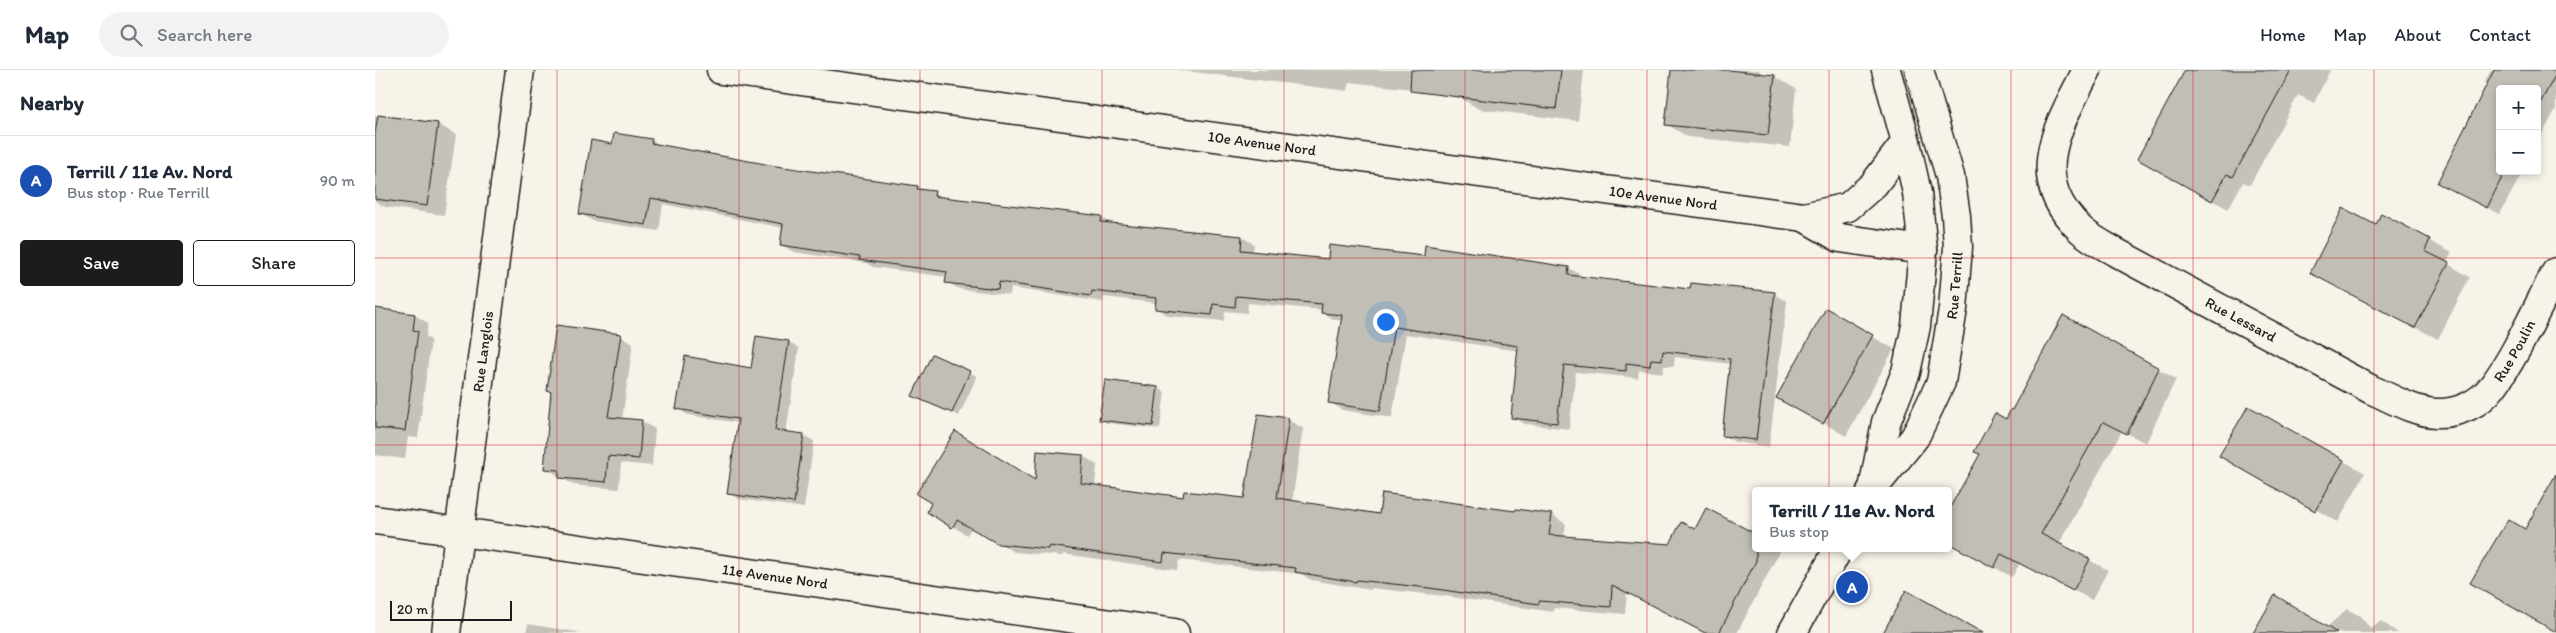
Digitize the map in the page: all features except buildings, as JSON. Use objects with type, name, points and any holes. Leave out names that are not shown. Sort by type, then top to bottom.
[{"type":"street","name":"Rue Langlois","points":[[445,633],[520,70]]},
{"type":"street","name":"10e Avenue Nord","points":[[721,70],[1804,218],[1840,238],[1923,250]]},
{"type":"street","name":"Rue Terrill","points":[[1872,487],[1886,422],[1906,372],[1916,326],[1923,250],[1917,193],[1887,70]]},
{"type":"street","name":"Rue Terrill","points":[[1873,487],[1915,437],[1941,382],[1953,309],[1958,247],[1955,208],[1950,176],[1919,70]]},
{"type":"street","name":"Rue Lessard","points":[[2087,70],[2063,117],[2051,154],[2052,188],[2064,212],[2083,232],[2117,254],[2371,390],[2411,407],[2434,413],[2453,412]]},
{"type":"street","name":"10e Avenue Nord","points":[[1804,218],[1848,207],[1874,184],[1906,142]]},
{"type":"street","name":"Rue Poulin","points":[[2453,412],[2471,405],[2493,387],[2556,272]]},
{"type":"street","name":"11e Avenue Nord","points":[[375,520],[1175,633]]},
{"type":"street","points":[[1792,633],[1837,552]]},
{"type":"place","name":"Terrill / 11e Av. Nord","points":[[1852,587]]}]
